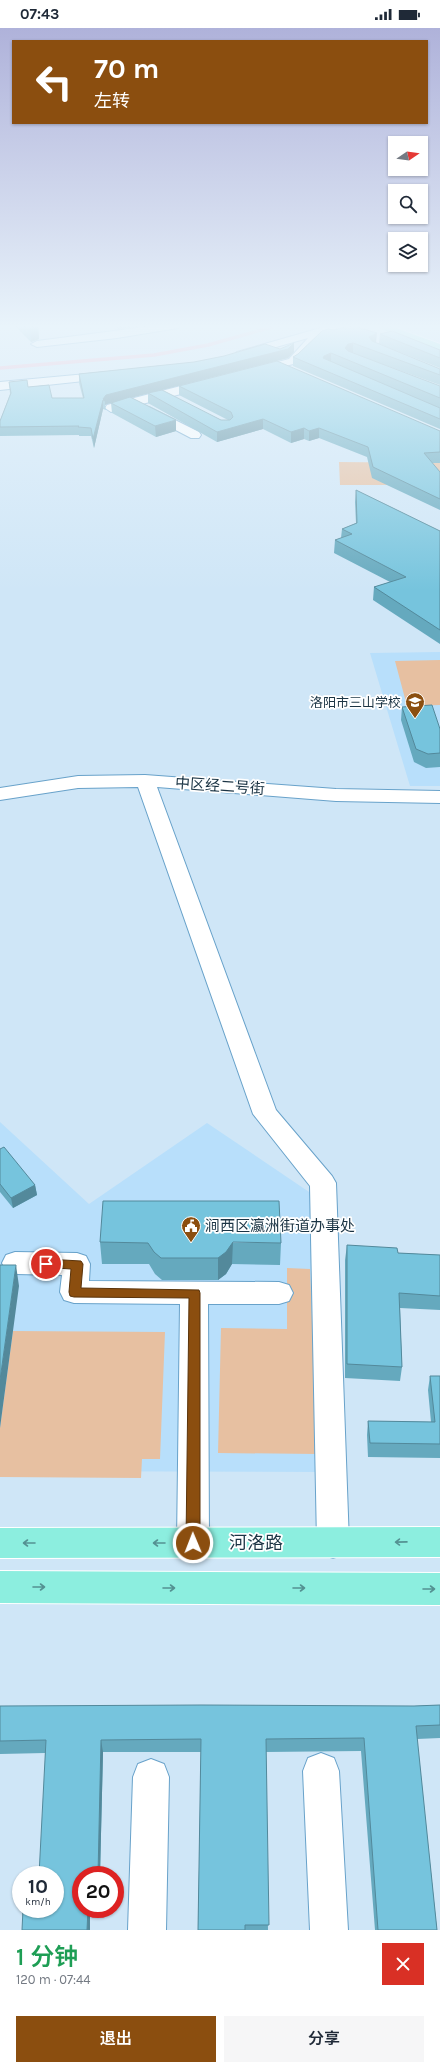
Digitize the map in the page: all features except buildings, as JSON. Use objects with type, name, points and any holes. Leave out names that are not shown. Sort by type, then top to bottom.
[{"type":"main road","name":"河洛路","points":[[0,1543],[440,1542]]},
{"type":"main road","points":[[0,1587],[440,1589]]},
{"type":"street","points":[[155,414],[195,435]]},
{"type":"street","points":[[145,781],[265,1114],[323,1183],[333,1543]]},
{"type":"street","name":"中区经二号街","points":[[0,794],[78,782],[145,781],[336,795],[440,797]]},
{"type":"street","points":[[15,1263],[77,1264],[74,1292],[279,1293]]},
{"type":"street","points":[[193,1543],[194,1293]]},
{"type":"street","points":[[321,1771],[330,1930]]},
{"type":"street","points":[[147,1930],[151,1777]]},
{"type":"shaded area","points":[[339,462],[440,463],[440,485],[340,485]]},
{"type":"shaded area","name":"洛阳市三山学校","points":[[440,652],[440,786],[410,786],[370,653]]},
{"type":"shaded area","points":[[440,660],[440,705],[407,706],[395,661]]},
{"type":"shaded area","points":[[0,1122],[89,1204],[207,1123],[315,1196],[320,1472],[0,1471]]},
{"type":"shaded area","points":[[287,1268],[310,1269],[317,1454],[218,1453],[221,1328],[287,1329]]},
{"type":"shaded area","points":[[13,1331],[165,1332],[160,1459],[142,1459],[141,1478],[0,1477],[0,1428]]},
{"type":"place","name":"洛阳市三山学校","points":[[415,719]]},
{"type":"place","name":"涧西区瀛洲街道办事处","points":[[191,1243]]},
{"type":"route","points":[[46,1264],[77,1264],[74,1292],[194,1293],[192,1480],[193,1543]]}]
